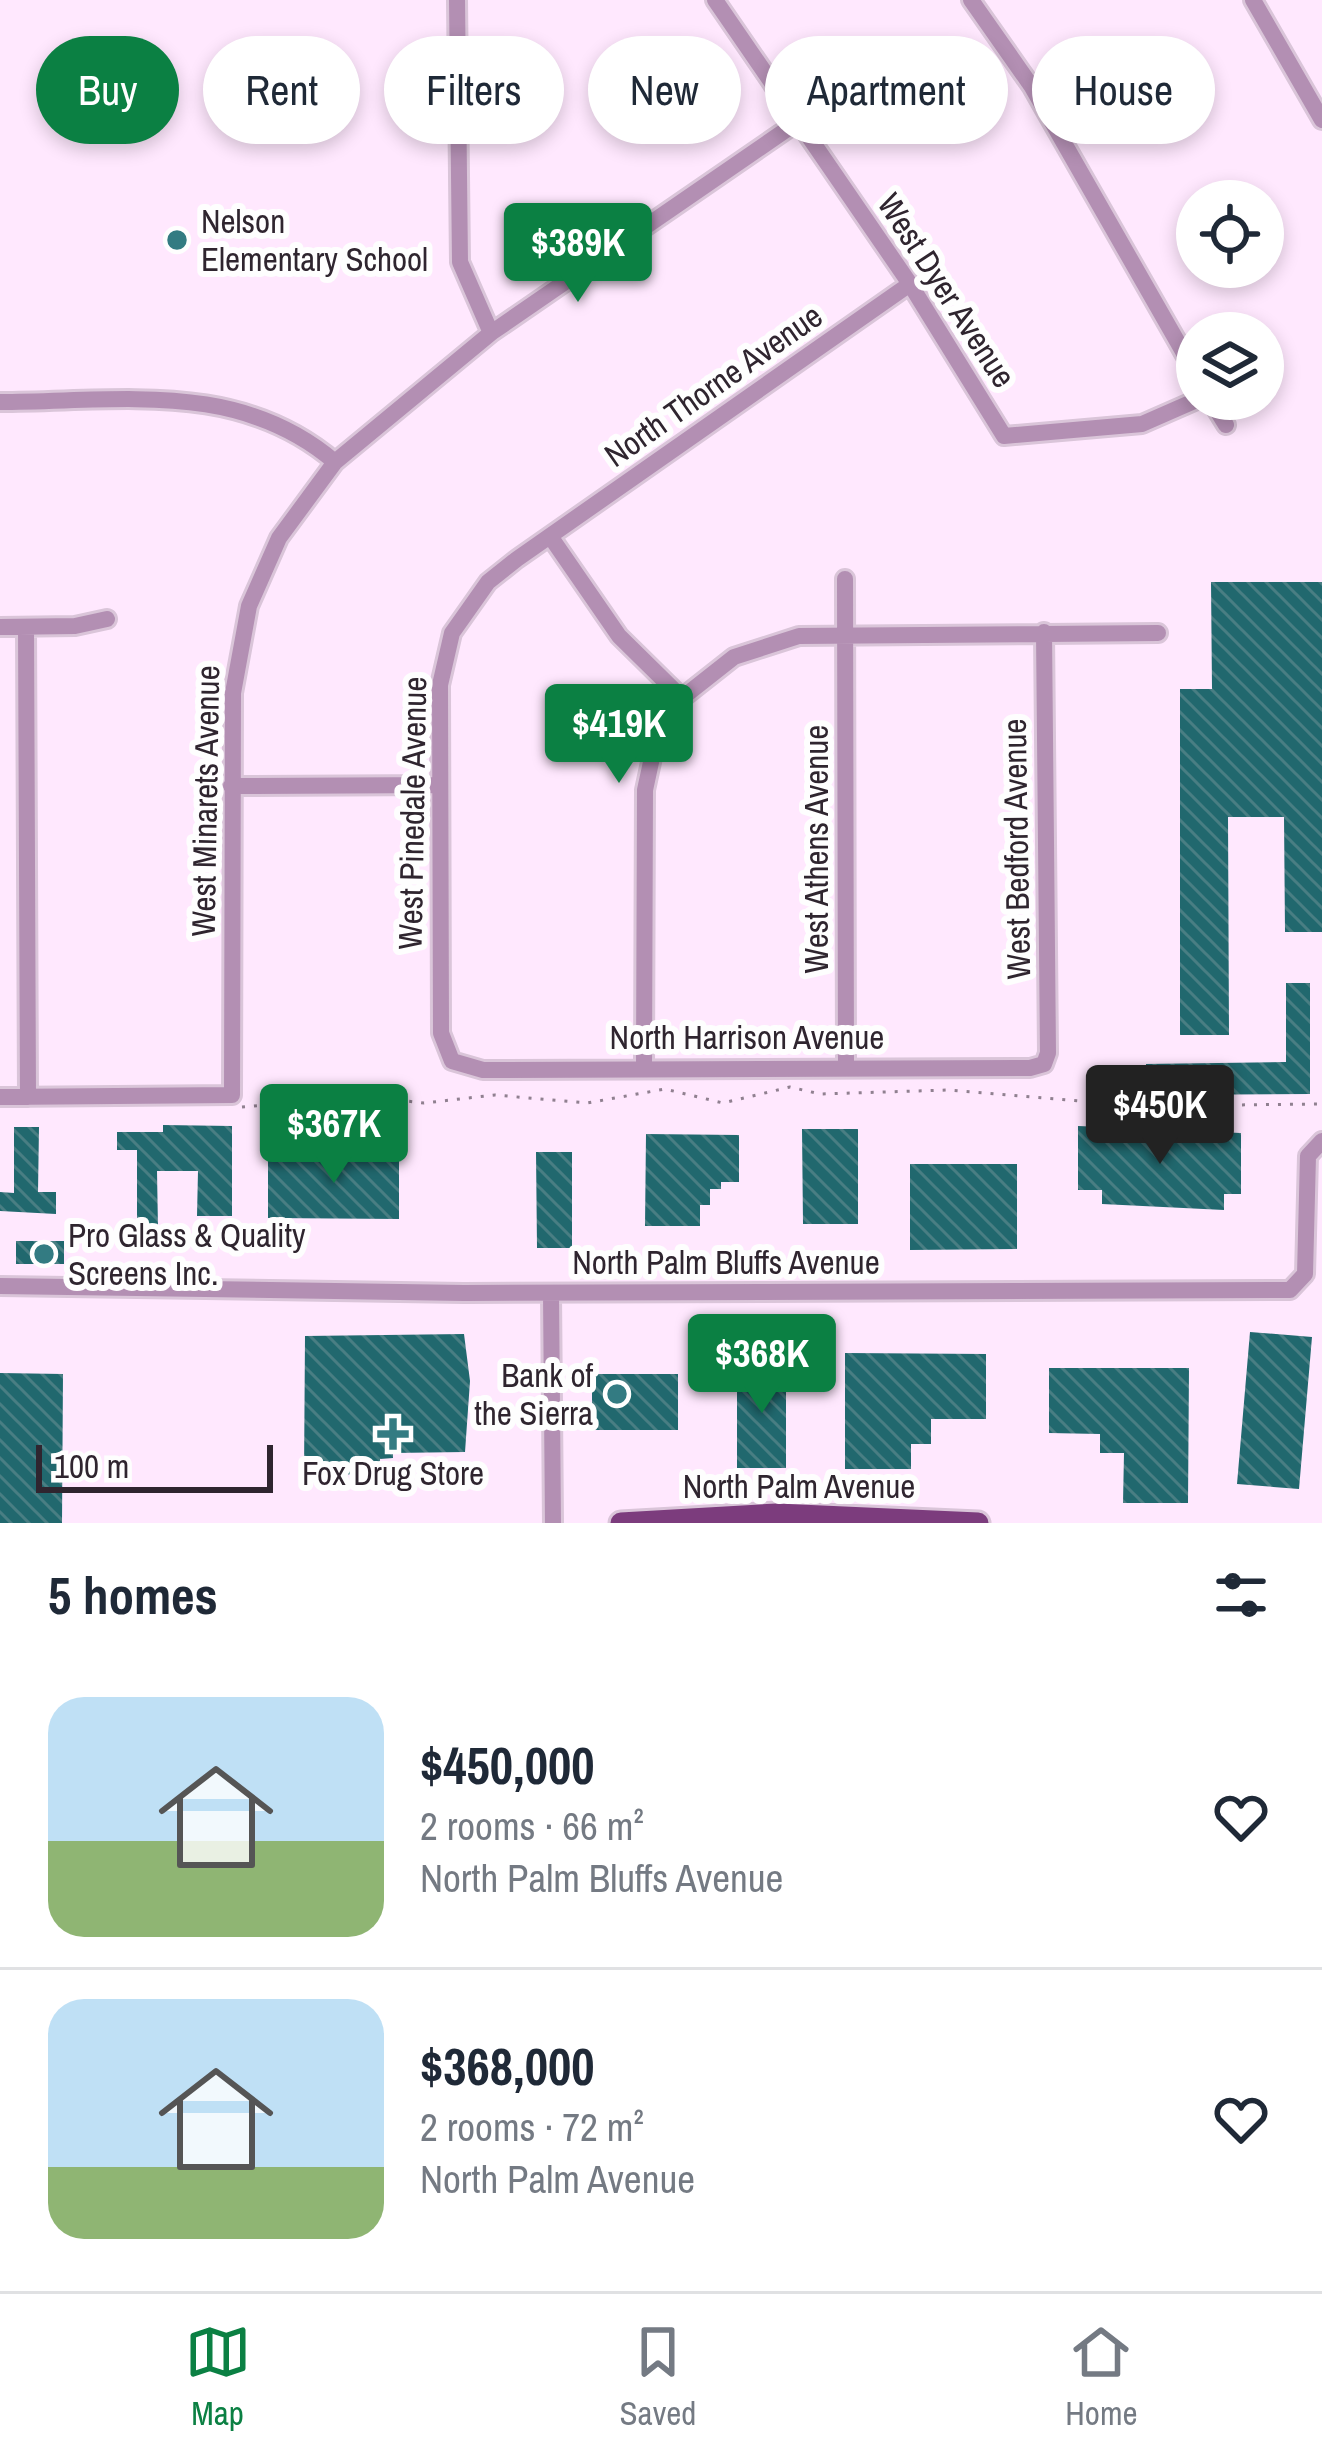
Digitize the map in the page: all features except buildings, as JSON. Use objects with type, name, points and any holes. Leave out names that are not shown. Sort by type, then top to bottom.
[{"type":"main road","name":"North Palm Avenue","points":[[621,1523],[799,1514],[978,1523]]},
{"type":"street","points":[[457,0],[457,36]]},
{"type":"street","name":"West Dyer Avenue","points":[[715,0],[765,72]]},
{"type":"street","points":[[971,0],[1032,88],[1176,339]]},
{"type":"street","points":[[1253,0],[1322,120]]},
{"type":"street","points":[[458,144],[460,262],[491,333]]},
{"type":"street","name":"West Minarets Avenue","points":[[234,1098],[233,694],[249,606],[279,538],[335,462],[491,333],[766,144]]},
{"type":"street","name":"West Dyer Avenue","points":[[815,144],[910,284],[1004,436],[1142,424],[1176,409]]},
{"type":"street","name":"North Thorne Avenue","points":[[550,536],[910,284]]},
{"type":"street","points":[[0,402],[227,405],[269,417],[335,462]]},
{"type":"street","points":[[1223,420],[1226,424]]},
{"type":"street","points":[[550,536],[619,636],[682,698]]},
{"type":"street","name":"West Pinedale Avenue","points":[[452,1061],[441,1033],[440,686],[452,633],[488,582],[550,536]]},
{"type":"street","name":"West Athens Avenue","points":[[845,579],[846,1066]]},
{"type":"street","points":[[0,627],[107,619]]},
{"type":"street","points":[[26,627],[28,1097]]},
{"type":"street","name":"West Bedford Avenue","points":[[1044,632],[1048,1029],[1044,1064]]},
{"type":"street","points":[[644,1068],[645,790],[653,753],[682,698],[707,674],[766,644],[845,633],[1158,633]]},
{"type":"street","points":[[231,786],[439,784]]},
{"type":"street","name":"North Harrison Avenue","points":[[452,1061],[482,1070],[1030,1068],[1044,1064]]},
{"type":"street","points":[[0,1097],[234,1098]]},
{"type":"street","name":"North Palm Bluffs Avenue","points":[[0,1286],[551,1292],[1290,1290],[1306,1274],[1308,1156],[1322,1141]]},
{"type":"street","points":[[551,1292],[553,1523]]},
{"type":"path","points":[[234,1098],[250,1110],[363,1096],[424,1102],[495,1094],[586,1103],[665,1089],[723,1103],[790,1087],[820,1094],[948,1090],[1141,1106],[1322,1103]]},
{"type":"place","name":"Nelson Elementary School","points":[[177,240]]},
{"type":"place","name":"Pro Glass & Quality Screens Inc.","points":[[44,1254]]},
{"type":"place","name":"Bank of the Sierra","points":[[617,1394]]},
{"type":"place","name":"Fox Drug Store","points":[[393,1434]]}]
